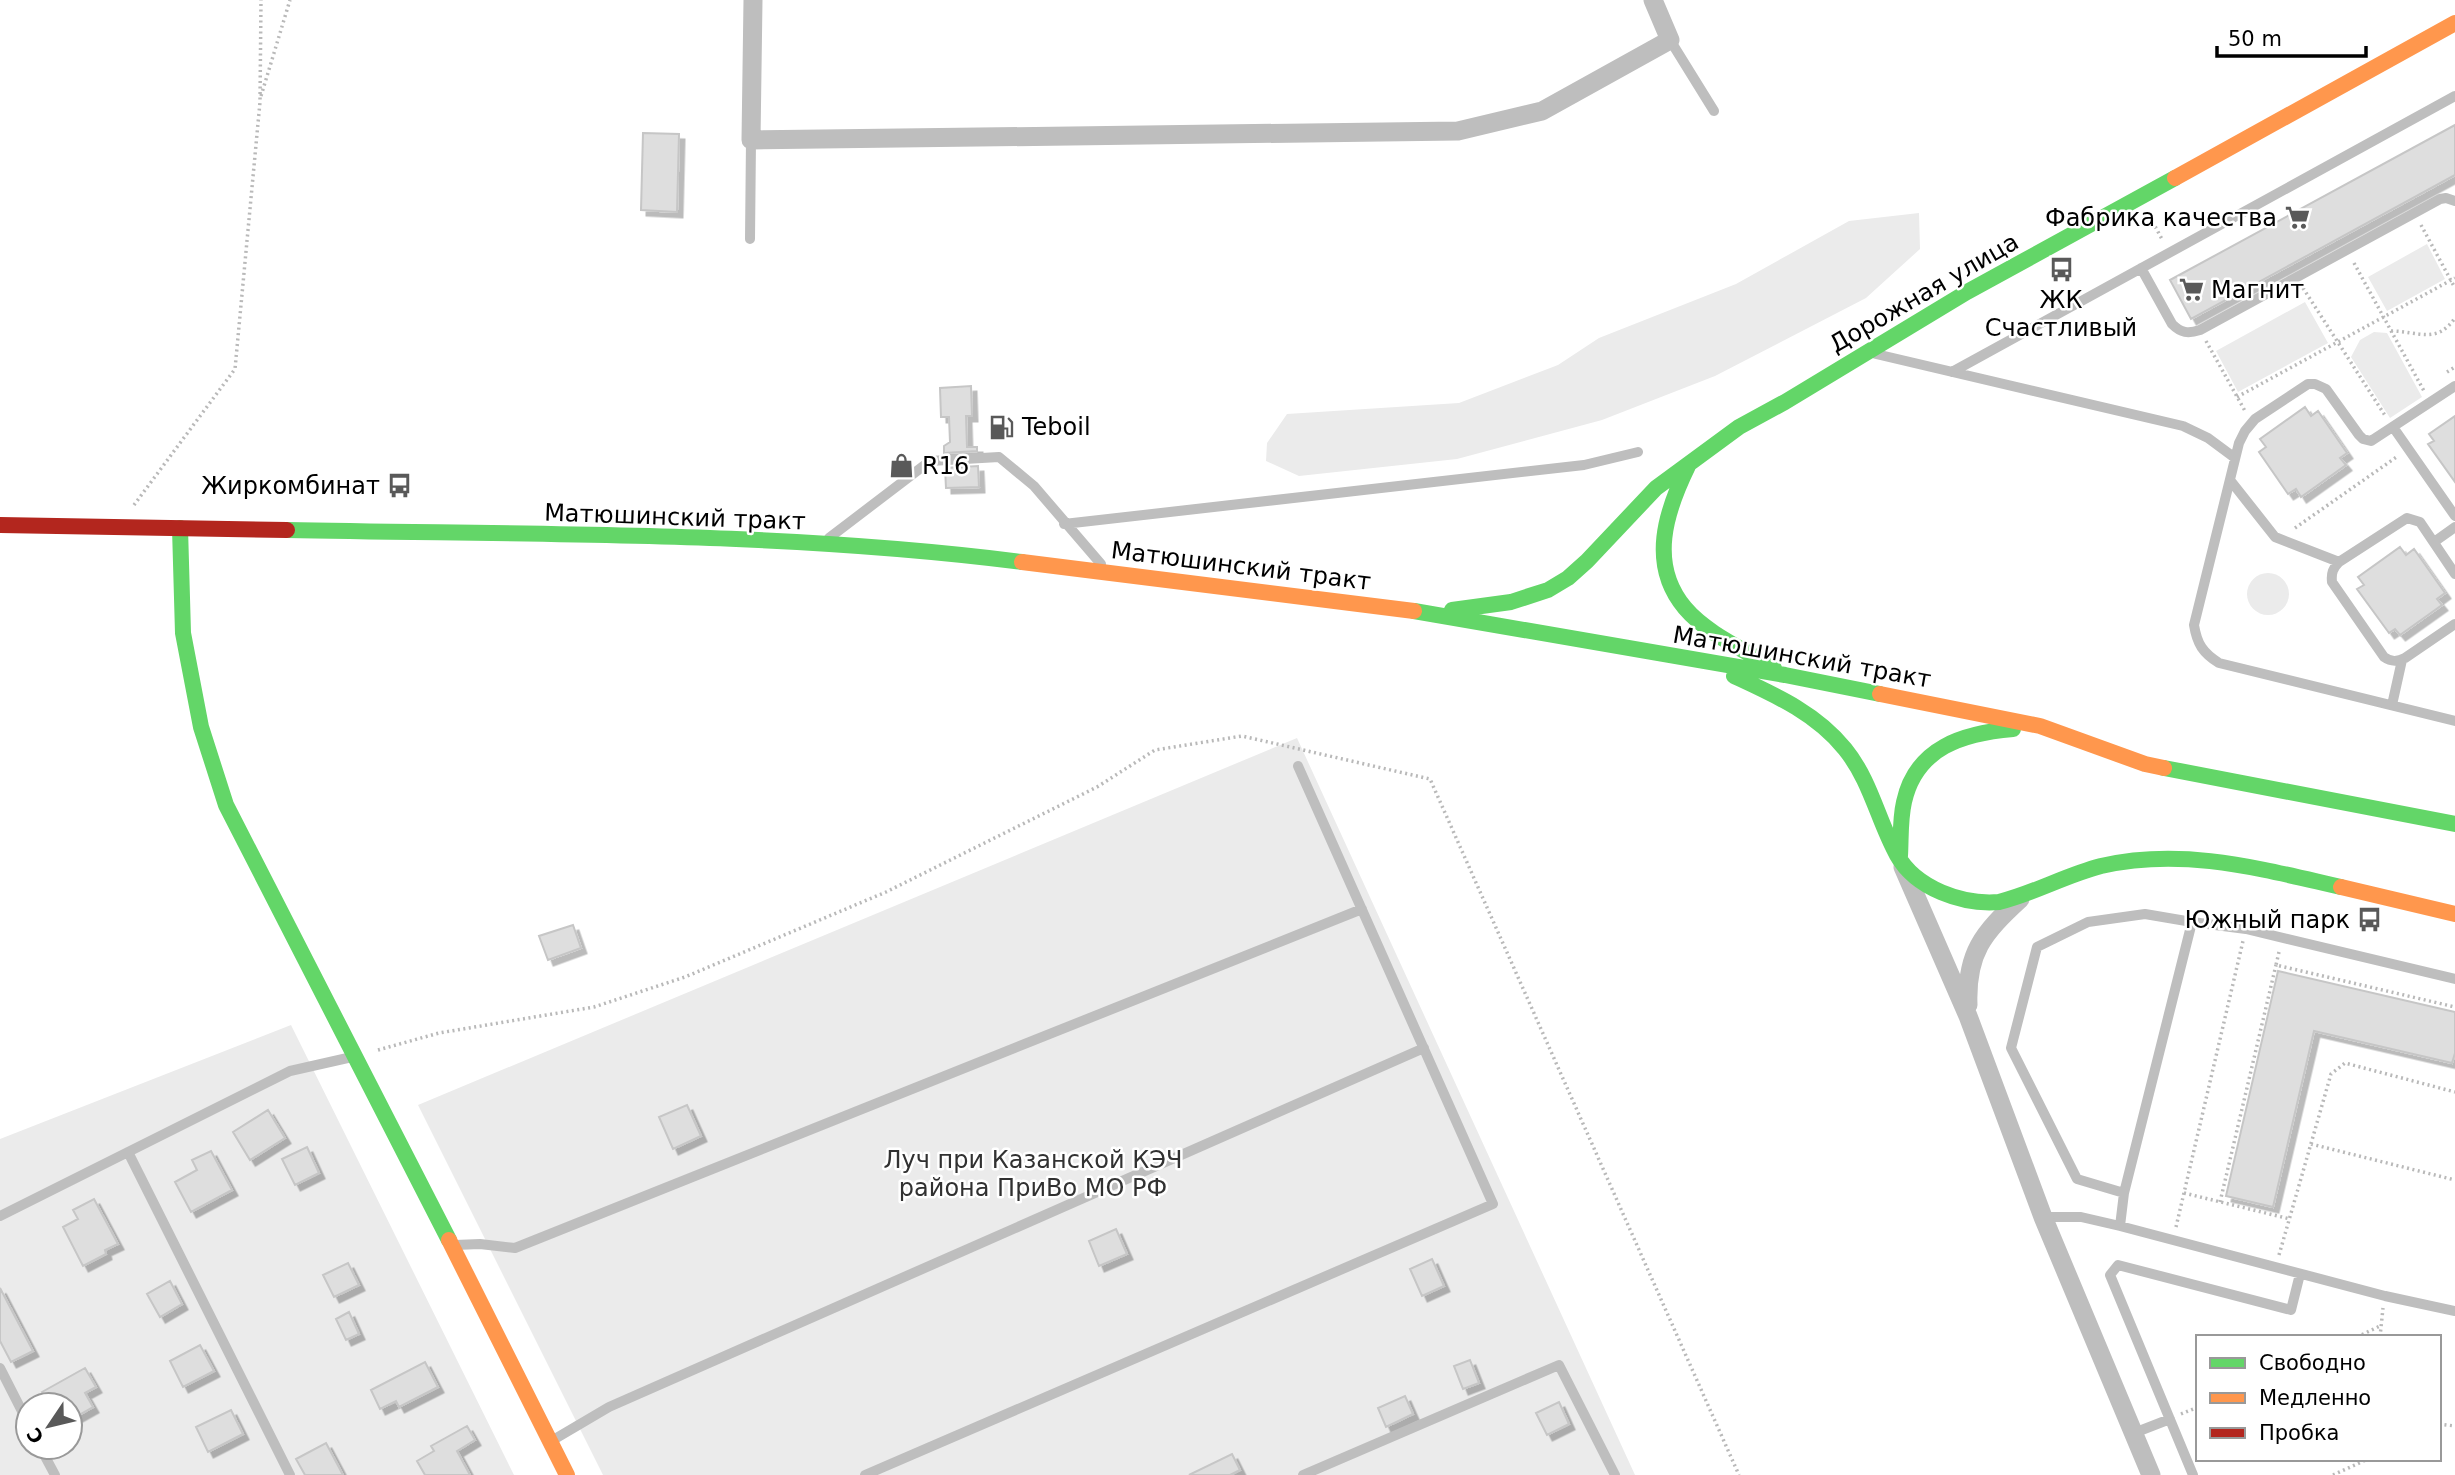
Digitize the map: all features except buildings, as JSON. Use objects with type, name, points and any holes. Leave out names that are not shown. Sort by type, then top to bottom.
[{"type":"street","points":[[753,0],[751,140],[1458,131],[1542,111],[1670,40],[1653,0]]},
{"type":"street","name":"Дорожная улица","points":[[1427,613],[1511,602],[1548,590],[1568,578],[1587,561],[1656,488],[1739,427],[1967,292],[2455,23]]},
{"type":"street","points":[[1689,464],[1672,499],[1664,529],[1662,560],[1670,585],[1685,609],[1704,624],[1786,675]]},
{"type":"street","name":"Матюшинский тракт","points":[[0,525],[705,538],[822,544],[1001,559],[1109,572],[1427,613],[1786,675],[2040,726],[2145,764],[2455,824]]},
{"type":"street","points":[[180,528],[183,633],[201,727],[226,805],[567,1475]]},
{"type":"street","points":[[1703,661],[1800,708],[1820,722],[1836,737],[1862,774],[1968,1017],[2043,1217],[2151,1475]]},
{"type":"street","points":[[1900,860],[1905,799],[1914,776],[1928,757],[1950,742],[1973,733],[2040,726]]},
{"type":"street","points":[[1900,860],[1927,883],[1947,895],[1971,902],[1994,903],[2020,899],[2080,872],[2115,863],[2158,858],[2236,863],[2455,914]]},
{"type":"street","points":[[1968,1017],[1967,984],[1975,951],[1990,927],[2020,899]]},
{"type":"lane","points":[[1670,40],[1714,111]]},
{"type":"lane","points":[[1952,372],[2455,96]]},
{"type":"lane","points":[[750,239],[751,140]]},
{"type":"lane","points":[[2141,268],[2172,324],[2184,333],[2200,330],[2440,199],[2455,201]]},
{"type":"lane","points":[[1869,352],[2183,426],[2208,438],[2235,458]]},
{"type":"lane","points":[[2455,386],[2375,439],[2363,439],[2326,389],[2315,384],[2302,386],[2251,423],[2242,436],[2235,458],[2194,625],[2200,648],[2219,663],[2455,721]]},
{"type":"lane","points":[[2393,427],[2455,516]]},
{"type":"lane","points":[[1064,524],[1584,465],[1638,452]]},
{"type":"lane","points":[[822,544],[930,461],[999,457],[1034,486],[1064,524],[1109,572]]},
{"type":"lane","points":[[2230,480],[2279,540],[2339,562]]},
{"type":"lane","points":[[2455,573],[2420,522],[2407,518],[2339,562],[2332,572],[2332,582],[2384,657],[2392,661],[2402,660],[2455,624]]},
{"type":"lane","points":[[2434,542],[2455,527]]},
{"type":"lane","points":[[2392,705],[2402,660]]},
{"type":"lane","points":[[865,1475],[1493,1204],[1298,765]]},
{"type":"lane","points":[[451,1246],[480,1244],[515,1248],[1362,909]]},
{"type":"lane","points":[[2124,1193],[2077,1179],[2011,1048],[2037,947],[2088,922],[2145,914],[2246,929],[2455,979]]},
{"type":"lane","points":[[2120,1226],[2124,1193],[2192,922]]},
{"type":"lane","points":[[550,1442],[609,1407],[1424,1048]]},
{"type":"lane","points":[[0,1216],[290,1071],[356,1056]]},
{"type":"lane","points":[[128,1152],[290,1475]]},
{"type":"lane","points":[[2043,1217],[2081,1217],[2385,1296],[2455,1311]]},
{"type":"lane","points":[[2193,1475],[2110,1275],[2118,1265],[2291,1310],[2300,1274]]},
{"type":"lane","points":[[1303,1475],[1559,1365],[1615,1475]]},
{"type":"lane","points":[[0,1367],[14,1395]]},
{"type":"lane","points":[[2134,1433],[2170,1419]]},
{"type":"path","points":[[118,527],[235,369],[260,102],[261,0]]},
{"type":"path","points":[[260,102],[290,0]]},
{"type":"path","points":[[2414,213],[2453,279],[2455,288]]},
{"type":"path","points":[[2347,250],[2430,402]]},
{"type":"path","points":[[2296,278],[2393,427]]},
{"type":"path","points":[[2237,397],[2453,279]]},
{"type":"path","points":[[2390,331],[2428,336],[2442,331],[2455,318]]},
{"type":"path","points":[[2200,330],[2251,423]]},
{"type":"path","points":[[2279,540],[2408,449]]},
{"type":"path","points":[[2173,1240],[2246,929]]},
{"type":"path","points":[[2220,1202],[2282,938]]},
{"type":"path","points":[[2276,965],[2455,1007]]},
{"type":"path","points":[[2276,1267],[2331,1074],[2345,1063],[2455,1092]]},
{"type":"path","points":[[2311,1144],[2455,1181]]},
{"type":"path","points":[[2184,1193],[2290,1219]]},
{"type":"path","points":[[2380,1335],[2385,1296]]},
{"type":"path","points":[[2361,1335],[2380,1326]]},
{"type":"path","points":[[2333,1475],[2364,1461]]},
{"type":"path","points":[[2343,1471],[2346,1475]]},
{"type":"green space","points":[[1919,213],[1920,249],[1866,298],[1715,376],[1602,420],[1457,459],[1299,476],[1266,461],[1267,443],[1287,414],[1459,403],[1558,365],[1599,338],[1736,284],[1849,221]]},
{"type":"green space","points":[[2427,244],[2445,279],[2387,311],[2368,277]]},
{"type":"green space","points":[[2305,302],[2328,343],[2238,392],[2216,351]]},
{"type":"green space","points":[[2374,332],[2387,333],[2422,397],[2390,418],[2351,357],[2360,340]]},
{"type":"green space","points":[[2268,573],[2283,579],[2289,594],[2283,609],[2268,615],[2253,609],[2247,594],[2253,579]]},
{"type":"green space","name":"Луч при Казанской КЭЧ района ПриВо МО РФ","points":[[1297,738],[1635,1475],[603,1475],[418,1105]]},
{"type":"green space","points":[[291,1025],[514,1475],[0,1475],[0,1139]]},
{"type":"traffic: fast","points":[[1452,610],[1511,602],[1548,590],[1568,578],[1587,561],[1656,488],[1739,427],[1967,292],[2175,178]]},
{"type":"traffic: fast","points":[[1688,466],[1673,501],[1664,537],[1667,574],[1674,591],[1685,608],[1704,626],[1774,668]]},
{"type":"traffic: fast","points":[[180,528],[183,633],[201,727],[226,805],[449,1240]]},
{"type":"traffic: fast","points":[[287,530],[747,540],[931,552],[1022,562]]},
{"type":"traffic: fast","points":[[1414,611],[1880,694]]},
{"type":"traffic: fast","points":[[1734,676],[1794,706],[1834,736],[1854,761],[1890,842],[1905,867],[1928,886],[1956,897],[1971,901],[1999,902],[2101,866],[2162,859],[2252,867],[2341,887]]},
{"type":"traffic: fast","points":[[1900,856],[1904,802],[1910,783],[1919,768],[1945,746],[1960,739],[2013,729]]},
{"type":"traffic: fast","points":[[2164,768],[2455,824]]},
{"type":"traffic: slow","points":[[2175,178],[2455,23]]},
{"type":"traffic: slow","points":[[1022,562],[1414,611]]},
{"type":"traffic: slow","points":[[1880,694],[2040,726],[2145,764],[2164,768]]},
{"type":"traffic: slow","points":[[2341,887],[2455,914]]},
{"type":"traffic: slow","points":[[449,1240],[567,1475]]},
{"type":"traffic: jam","points":[[0,525],[287,530]]},
{"type":"place","name":"Фабрика качества","points":[[2297,218]]},
{"type":"place","name":"ЖК Счастливый","points":[[2061,269]]},
{"type":"place","name":"Магнит","points":[[2191,290]]},
{"type":"place","name":"Teboil","points":[[1002,427]]},
{"type":"place","name":"R16","points":[[902,466]]},
{"type":"place","name":"Жиркомбинат","points":[[400,486]]},
{"type":"place","name":"Южный парк","points":[[2370,920]]}]
